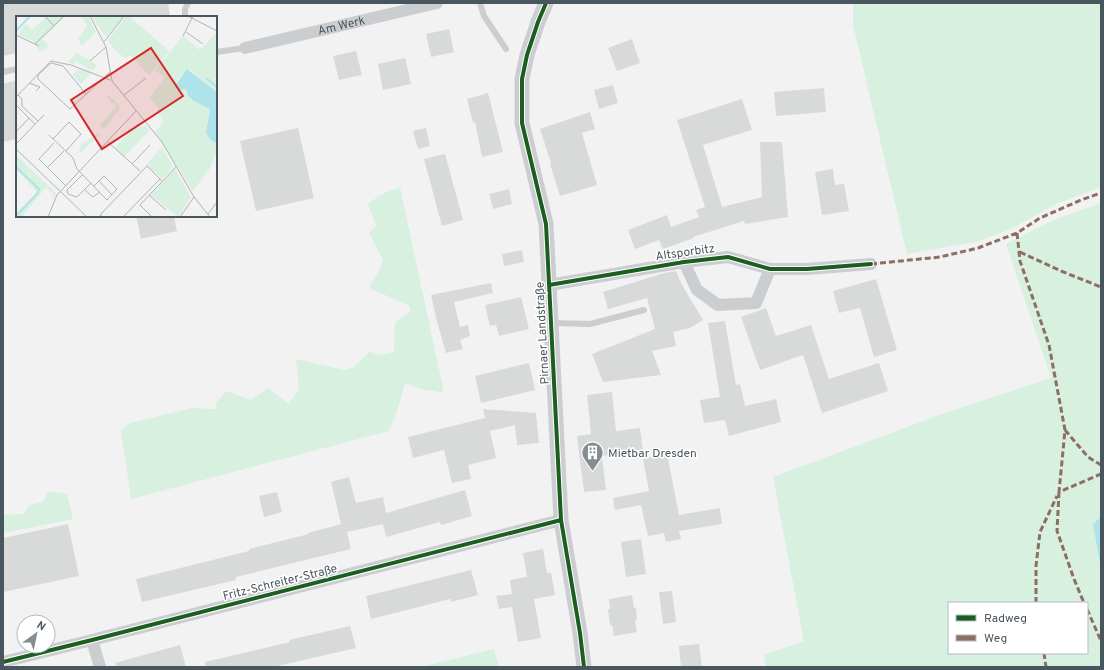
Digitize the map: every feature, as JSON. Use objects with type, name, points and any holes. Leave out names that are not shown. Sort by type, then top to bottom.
[{"type":"street","name":"Am Werk","points":[[245,48],[437,3]]},
{"type":"street","name":"Pirnaer Landstraße","points":[[546,3],[526,55],[522,79],[522,123],[546,224],[561,520],[579,627],[584,667]]},
{"type":"street","name":"Altsporbitz","points":[[549,285],[684,262],[728,257],[770,269],[807,269],[871,264]]},
{"type":"street","name":"Altsporbitz","points":[[684,262],[697,290],[718,306],[756,304],[770,269]]},
{"type":"street","name":"Fritz-Schreiter-Straße","points":[[3,662],[561,520]]},
{"type":"street","points":[[92,640],[100,667]]},
{"type":"lane","points":[[185,16],[185,9],[188,3]]},
{"type":"lane","points":[[480,3],[484,16],[506,49]]},
{"type":"lane","points":[[217,52],[245,48]]},
{"type":"lane","points":[[3,72],[16,69]]},
{"type":"lane","points":[[551,323],[590,324],[644,310]]},
{"type":"green space","points":[[853,3],[1101,3],[1101,187],[1056,204],[1011,229],[976,242],[907,254],[853,25]]},
{"type":"green space","points":[[400,187],[444,393],[417,388],[405,383],[398,408],[389,431],[131,499],[121,431],[130,423],[192,408],[217,409],[215,404],[226,391],[251,400],[268,388],[289,404],[299,389],[296,359],[344,370],[354,367],[370,351],[378,355],[394,352],[395,322],[410,312],[410,306],[369,288],[383,260],[369,233],[376,226],[368,204],[380,195]]},
{"type":"green space","points":[[1101,203],[1101,517],[1093,524],[1101,570],[1101,667],[766,667],[764,654],[804,642],[773,477],[945,413],[1051,378],[1006,244],[1056,219]]},
{"type":"green space","points":[[47,492],[67,493],[73,519],[3,533],[3,515],[24,514],[29,505],[43,502]]},
{"type":"green space","points":[[494,649],[499,667],[420,667]]},
{"type":"water","points":[[1101,517],[1101,570],[1093,524]]},
{"type":"building","points":[[3,3],[168,3],[170,15],[166,16],[16,16],[16,53],[3,56]]},
{"type":"building","points":[[449,29],[454,52],[431,57],[426,34]]},
{"type":"building","points":[[632,39],[640,63],[617,71],[608,48]]},
{"type":"building","points":[[356,51],[362,75],[339,80],[333,56]]},
{"type":"building","points":[[405,58],[411,84],[383,90],[378,64]]},
{"type":"building","points":[[16,80],[16,139],[3,142],[3,84]]},
{"type":"building","points":[[613,85],[618,103],[599,109],[594,90]]},
{"type":"building","points":[[824,88],[826,112],[776,116],[774,92]]},
{"type":"building","points":[[488,93],[503,152],[482,157],[475,122],[473,123],[467,99]]},
{"type":"building","points":[[742,99],[752,130],[703,145],[722,207],[762,197],[760,142],[782,142],[788,217],[745,224],[744,221],[693,237],[694,238],[663,249],[659,240],[635,249],[628,230],[667,215],[671,227],[699,217],[696,210],[705,207],[677,120]]},
{"type":"building","points":[[590,112],[595,129],[582,133],[597,185],[560,196],[540,129]]},
{"type":"building","points":[[298,128],[314,198],[256,211],[240,141]]},
{"type":"building","points":[[426,128],[430,146],[418,149],[413,131]]},
{"type":"building","points":[[445,154],[463,220],[442,226],[424,159]]},
{"type":"building","points":[[833,169],[835,185],[844,184],[849,211],[822,215],[815,172]]},
{"type":"building","points":[[509,189],[512,204],[493,209],[489,194]]},
{"type":"building","points":[[136,217],[174,217],[177,231],[141,239]]},
{"type":"building","points":[[522,250],[524,262],[504,266],[502,254]]},
{"type":"building","points":[[676,271],[682,285],[703,320],[690,328],[673,332],[676,346],[652,351],[661,375],[603,382],[592,354],[655,329],[647,298],[608,309],[603,292],[664,273]]},
{"type":"building","points":[[876,279],[897,350],[874,357],[860,308],[839,313],[833,291]]},
{"type":"building","points":[[491,283],[493,293],[454,302],[460,327],[468,325],[470,336],[460,340],[463,349],[446,353],[431,295]]},
{"type":"building","points":[[521,297],[529,329],[499,336],[496,325],[490,326],[485,305]]},
{"type":"building","points":[[766,308],[776,336],[811,325],[829,379],[879,363],[888,391],[822,413],[803,355],[760,370],[741,317]]},
{"type":"building","points":[[725,321],[736,385],[740,384],[745,406],[776,399],[781,422],[729,436],[725,420],[704,423],[700,400],[720,397],[708,323]]},
{"type":"building","points":[[529,363],[535,390],[481,403],[475,376]]},
{"type":"building","name":"Mietbar Dresden","points":[[612,392],[616,431],[640,428],[643,451],[602,456],[606,490],[584,492],[577,436],[591,434],[587,395]]},
{"type":"building","points":[[483,409],[536,413],[539,443],[517,445],[515,425],[490,431],[496,458],[468,465],[471,479],[452,483],[444,450],[413,458],[408,437],[485,418]]},
{"type":"building","points":[[667,454],[679,515],[720,508],[722,524],[679,531],[681,539],[666,542],[664,533],[648,536],[641,505],[615,510],[613,498],[649,491],[643,459]]},
{"type":"building","points":[[349,477],[356,503],[383,497],[386,513],[465,490],[472,516],[441,525],[440,522],[386,537],[383,524],[347,532],[351,549],[236,577],[236,580],[142,602],[136,579],[249,551],[249,549],[309,534],[308,533],[341,524],[331,482]]},
{"type":"building","points":[[277,492],[282,512],[264,517],[259,496]]},
{"type":"building","points":[[68,524],[79,576],[3,592],[3,538]]},
{"type":"building","points":[[641,539],[646,574],[626,577],[621,542]]},
{"type":"building","points":[[543,549],[547,573],[551,573],[555,595],[534,599],[541,638],[518,642],[512,607],[499,609],[496,596],[512,594],[510,580],[527,577],[523,553]]},
{"type":"building","points":[[471,570],[478,595],[451,602],[450,599],[371,619],[366,596]]},
{"type":"building","points":[[672,591],[676,622],[663,624],[659,592]]},
{"type":"building","points":[[632,595],[634,608],[636,608],[637,619],[635,620],[637,632],[614,636],[612,625],[610,625],[608,609],[610,609],[609,599]]},
{"type":"building","points":[[350,626],[356,648],[273,667],[205,667],[205,662]]},
{"type":"building","points":[[699,644],[702,667],[681,667],[679,646]]},
{"type":"building","points":[[180,645],[186,667],[116,667],[115,663]]},
{"type":"marked path","points":[[871,264],[940,257],[978,248],[1017,233],[1040,218],[1101,193]]},
{"type":"marked path","points":[[1017,233],[1020,261],[1049,345],[1065,430],[1059,492],[1101,474]]},
{"type":"marked path","points":[[1020,252],[1101,287]]},
{"type":"marked path","points":[[1065,430],[1088,457],[1101,465]]},
{"type":"marked path","points":[[1059,492],[1057,531],[1084,602]]},
{"type":"marked path","points":[[1036,602],[1036,566],[1040,532],[1057,496]]},
{"type":"marked path","points":[[1088,611],[1101,641]]},
{"type":"marked path","points":[[1044,654],[1046,667]]},
{"type":"cycle path","points":[[546,3],[527,55],[522,79],[522,123],[546,224],[561,520],[580,633],[584,667]]},
{"type":"cycle path","points":[[549,285],[684,262],[728,257],[770,269],[807,269],[871,264]]},
{"type":"cycle path","points":[[3,662],[561,520]]},
{"type":"place","name":"Mietbar Dresden","points":[[593,472]]}]
